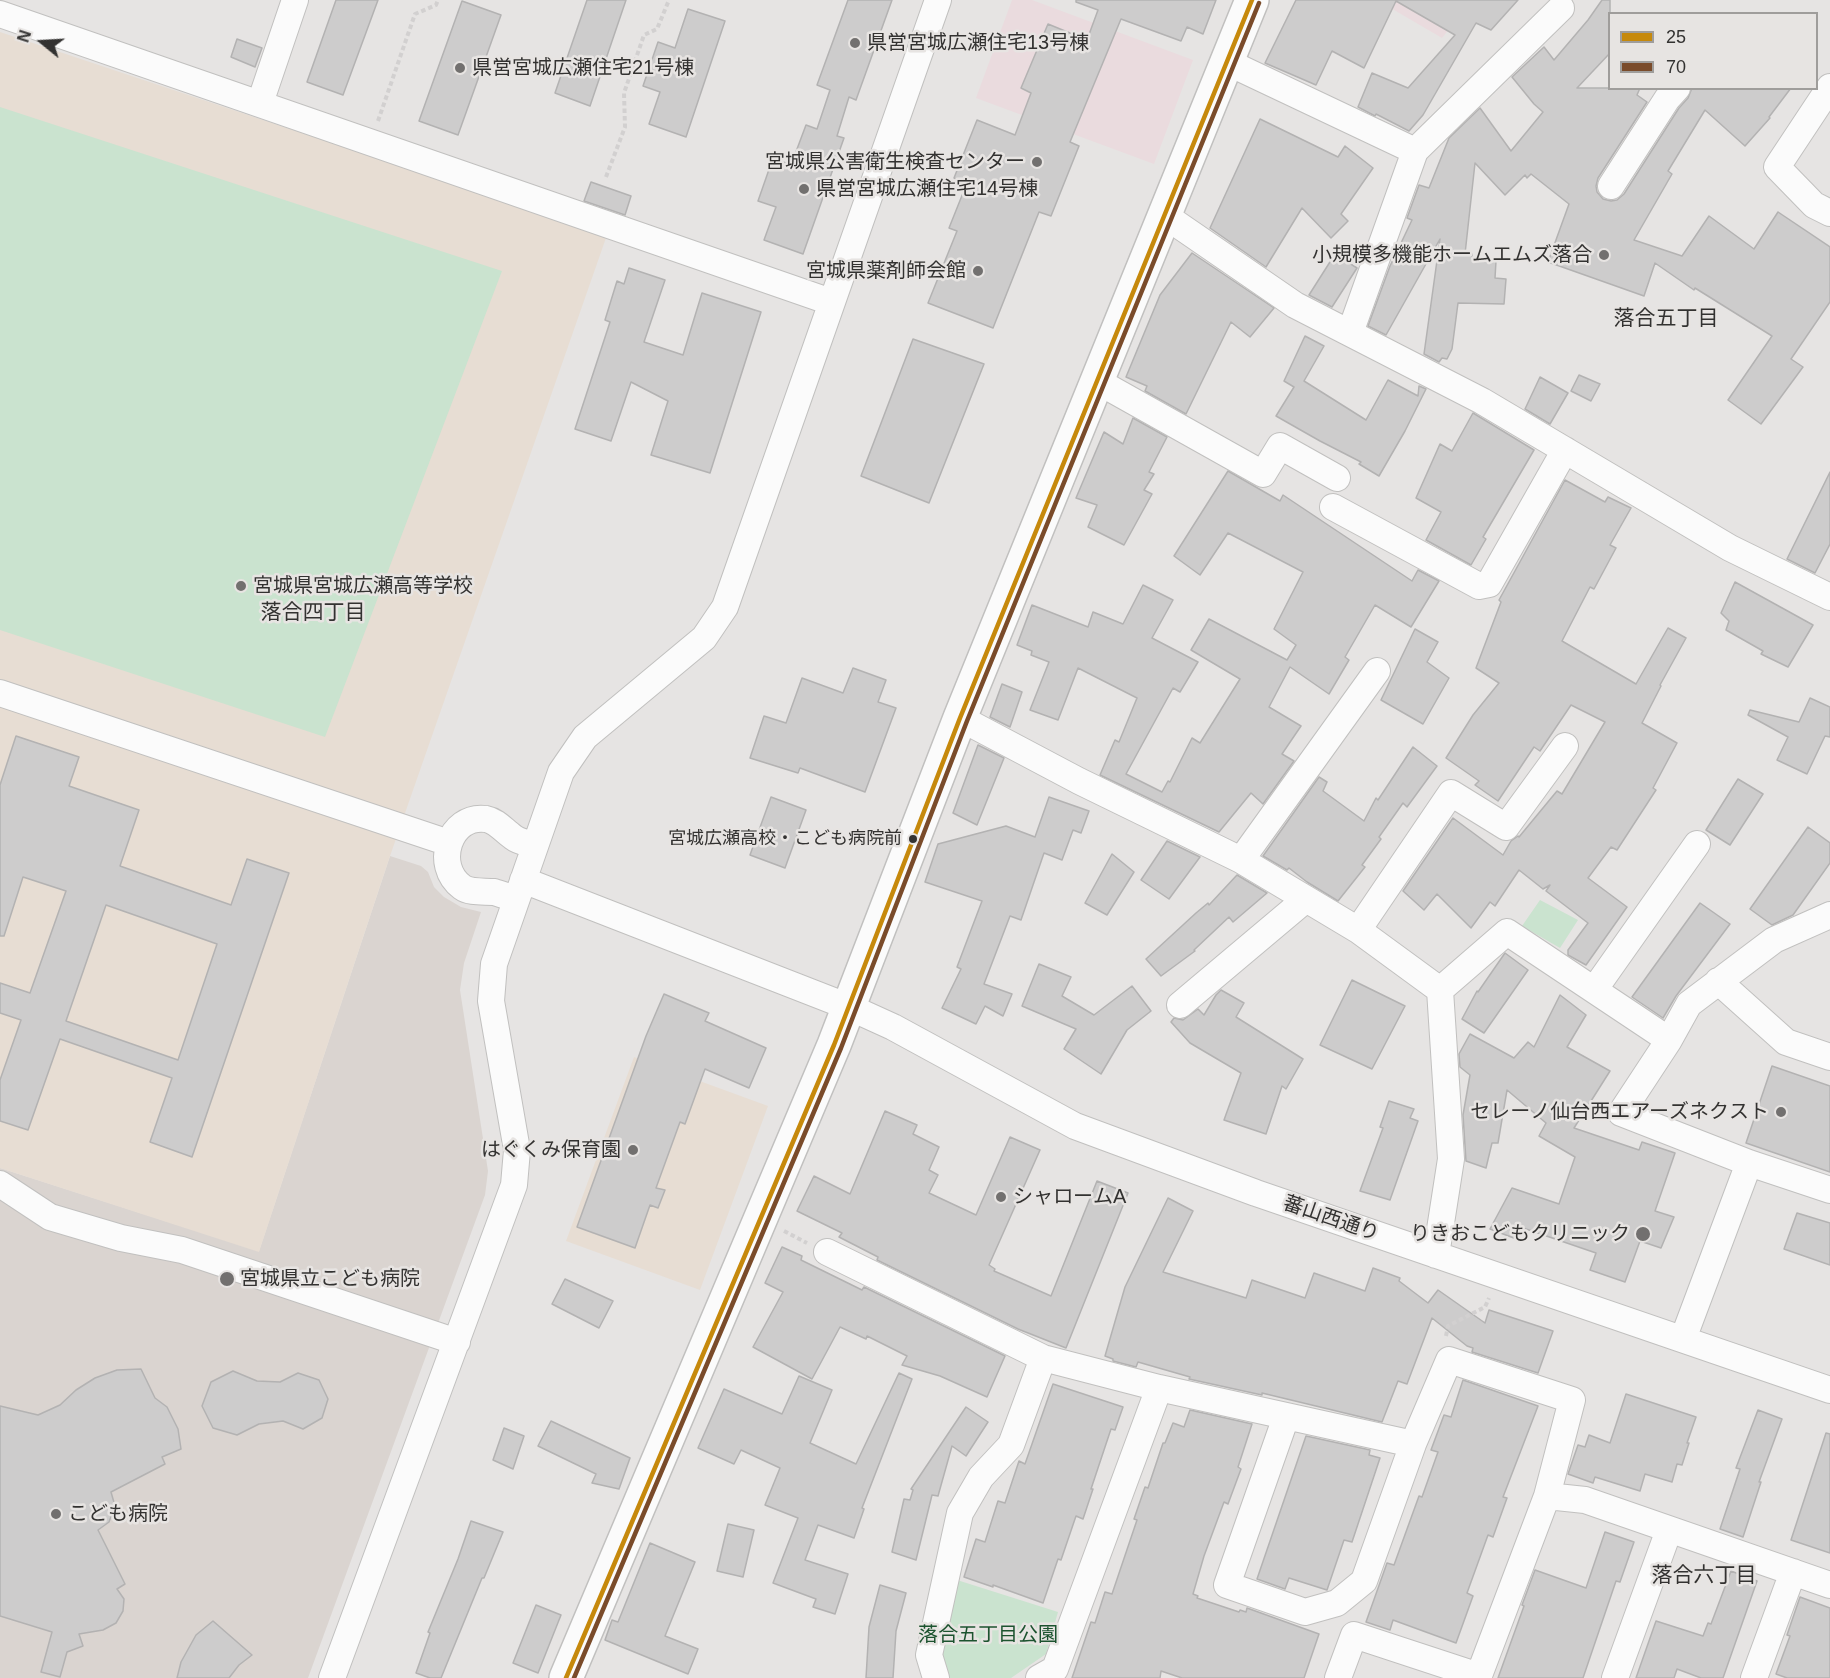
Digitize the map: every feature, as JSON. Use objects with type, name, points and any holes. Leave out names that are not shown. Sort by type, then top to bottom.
[{"type":"highway","points":[[566,1678],[849,1007],[960,718],[1252,0]]},
{"type":"street","points":[[260,103],[295,0]]},
{"type":"street","points":[[332,1678],[514,1185],[517,1150],[491,1001],[494,964],[561,772],[585,737],[704,638],[725,607],[938,0]]},
{"type":"street","points":[[1350,333],[1415,151],[1561,8]]},
{"type":"street","points":[[0,14],[831,302]]},
{"type":"street","points":[[1227,62],[1415,151]]},
{"type":"street","points":[[1830,86],[1777,167],[1814,205],[1830,213]]},
{"type":"street","points":[[1611,186],[1675,90]]},
{"type":"street","points":[[1164,215],[1295,305],[1482,401],[1730,548],[1830,597]]},
{"type":"street","points":[[1097,381],[1263,474],[1280,446],[1337,478]]},
{"type":"street","points":[[1333,507],[1479,586],[1489,584],[1565,450]]},
{"type":"street","points":[[1241,860],[1377,671]]},
{"type":"street","points":[[0,693],[449,843]]},
{"type":"street","points":[[960,718],[1079,781],[1241,860],[1358,930],[1440,990]]},
{"type":"street","points":[[1358,930],[1451,793],[1506,827],[1565,746]]},
{"type":"street","points":[[519,890],[495,892],[463,888],[450,875],[446,860],[449,843],[456,828],[471,819],[488,819],[504,828],[514,839],[535,845]]},
{"type":"street","points":[[1594,990],[1697,844]]},
{"type":"street","name":"蕃山西通り","points":[[519,890],[849,1007],[893,1028],[1075,1126],[1436,1256],[1830,1390]]},
{"type":"street","points":[[1180,1005],[1306,899]]},
{"type":"street","points":[[1830,915],[1774,940],[1689,1004],[1669,1040],[1621,1113],[1749,1163],[1830,1190]]},
{"type":"street","points":[[1440,990],[1507,932],[1669,1040]]},
{"type":"street","points":[[1718,981],[1786,1042],[1830,1057]]},
{"type":"street","points":[[1436,1256],[1451,1159],[1440,990]]},
{"type":"street","points":[[1683,1339],[1749,1163]]},
{"type":"street","points":[[0,1184],[50,1217],[121,1238],[182,1250],[457,1342]]},
{"type":"street","points":[[827,1252],[1043,1358],[1159,1388],[1413,1444]]},
{"type":"street","points":[[936,1678],[929,1654],[960,1513],[981,1477],[1011,1445],[1043,1358]]},
{"type":"street","points":[[1286,1417],[1227,1585],[1305,1612],[1337,1603],[1364,1581],[1413,1444],[1449,1360],[1572,1400],[1547,1496],[1479,1677],[1354,1635],[1338,1678]]},
{"type":"street","points":[[1039,1678],[1055,1669],[1159,1388]]},
{"type":"street","points":[[1547,1496],[1586,1500],[1830,1585]]},
{"type":"street","points":[[1615,1678],[1669,1530]]},
{"type":"street","points":[[1754,1678],[1793,1572]]},
{"type":"path","points":[[370,141],[415,14],[436,5],[438,0]]},
{"type":"path","points":[[606,177],[625,128],[624,93],[644,35],[657,29],[669,0]]},
{"type":"path","points":[[779,1229],[827,1252]]},
{"type":"path","points":[[1449,1360],[1446,1334],[1448,1326],[1485,1307],[1491,1294]]},
{"type":"shaded area","points":[[1012,0],[1032,0],[1193,60],[1154,164],[976,98]]},
{"type":"shaded area","points":[[1377,0],[1472,0],[1442,38]]},
{"type":"shaded area","name":"宮城県宮城広瀬高等学校","points":[[0,32],[607,235],[390,856],[259,1252],[0,1168]]},
{"type":"shaded area","name":"宮城県立こども病院","points":[[390,856],[421,866],[428,872],[434,887],[444,897],[461,907],[481,912],[464,963],[460,990],[488,1171],[485,1195],[308,1678],[0,1678],[0,1168],[259,1251]]},
{"type":"shaded area","points":[[634,1057],[768,1106],[700,1290],[566,1241]]},
{"type":"green space","points":[[0,107],[502,271],[325,737],[0,630]]},
{"type":"green space","points":[[1540,900],[1578,920],[1560,948],[1522,926]]},
{"type":"green space","name":"落合五丁目公園","points":[[957,1580],[1058,1612],[1046,1654],[1011,1678],[948,1678],[938,1653]]},
{"type":"building","points":[[336,0],[378,0],[343,95],[307,82]]},
{"type":"building","points":[[587,0],[626,0],[590,106],[555,93]]},
{"type":"building","points":[[848,0],[892,0],[856,100],[849,97],[837,136],[844,138],[803,254],[764,240],[776,207],[758,201],[773,158],[791,165],[806,125],[817,129],[830,90],[817,85]]},
{"type":"building","points":[[1076,0],[1216,0],[1203,34],[1187,27],[1181,41],[1121,19],[1070,142],[1079,146],[1051,216],[1039,212],[993,328],[928,303],[957,231],[949,228],[967,183],[954,178],[977,120],[1015,135],[1031,93],[1021,88],[1048,24],[1087,40],[1098,10],[1076,2]]},
{"type":"building","points":[[1296,0],[1518,0],[1491,30],[1476,23],[1423,115],[1409,131],[1358,107],[1372,73],[1408,88],[1455,35],[1396,1],[1364,68],[1332,51],[1316,85],[1265,63]]},
{"type":"building","points":[[1602,0],[1610,0],[1608,55],[1577,88],[1639,90],[1637,95],[1647,102],[1598,178],[1597,192],[1603,199],[1617,200],[1624,194],[1691,90],[1789,90],[1770,118],[1745,146],[1705,110],[1668,171],[1672,174],[1634,240],[1682,256],[1709,216],[1754,249],[1778,212],[1830,247],[1830,302],[1791,359],[1803,367],[1761,424],[1728,400],[1772,336],[1695,288],[1694,290],[1655,263],[1644,296],[1548,262],[1569,204],[1531,174],[1527,178],[1525,175],[1505,195],[1475,163],[1465,254],[1472,254],[1472,260],[1496,261],[1495,278],[1506,279],[1504,304],[1458,303],[1452,349],[1447,359],[1442,358],[1439,362],[1424,354],[1440,239],[1386,335],[1368,326],[1390,266],[1412,220],[1407,218],[1419,185],[1429,188],[1449,138],[1480,108],[1511,151],[1543,112],[1512,77],[1544,47],[1554,60]]},
{"type":"building","name":"県営宮城広瀬住宅21号棟","points":[[462,1],[501,15],[458,135],[419,121]]},
{"type":"building","points":[[688,9],[725,21],[686,137],[649,124],[660,92],[643,86],[658,42],[675,48]]},
{"type":"building","points":[[237,39],[262,48],[255,67],[231,57]]},
{"type":"building","points":[[1260,119],[1338,157],[1345,146],[1373,168],[1341,214],[1348,221],[1331,238],[1302,208],[1266,267],[1210,228]]},
{"type":"building","points":[[591,182],[631,196],[625,215],[584,201]]},
{"type":"building","points":[[1192,253],[1274,308],[1250,337],[1231,322],[1186,414],[1145,391],[1147,386],[1126,377],[1160,295]]},
{"type":"building","points":[[1335,254],[1357,268],[1332,307],[1309,295]]},
{"type":"building","points":[[629,268],[665,280],[644,342],[683,355],[702,293],[761,312],[710,473],[651,455],[668,401],[631,382],[611,441],[575,429],[610,322],[605,320],[617,281],[624,284]]},
{"type":"building","points":[[1305,336],[1324,346],[1304,381],[1366,420],[1388,380],[1418,396],[1419,386],[1426,389],[1379,476],[1359,464],[1361,462],[1276,416],[1294,387],[1284,381]]},
{"type":"building","points":[[913,339],[984,364],[929,503],[861,476]]},
{"type":"building","points":[[1579,375],[1600,384],[1591,401],[1571,391]]},
{"type":"building","points":[[1540,377],[1568,393],[1550,424],[1525,409]]},
{"type":"building","points":[[1473,413],[1534,450],[1483,537],[1486,539],[1471,565],[1426,540],[1441,512],[1416,498],[1440,444],[1452,451]]},
{"type":"building","points":[[1133,418],[1167,437],[1149,472],[1154,474],[1144,490],[1152,494],[1124,545],[1088,527],[1097,505],[1076,498],[1104,432],[1123,444]]},
{"type":"building","points":[[1228,471],[1280,501],[1283,495],[1412,581],[1418,570],[1439,581],[1411,627],[1375,605],[1345,657],[1349,660],[1329,694],[1290,667],[1269,707],[1301,726],[1282,754],[1294,761],[1263,804],[1251,793],[1219,832],[1100,775],[1115,740],[1119,742],[1137,698],[1078,668],[1058,720],[1030,710],[1049,662],[1031,655],[1032,651],[1017,645],[1032,605],[1088,627],[1093,612],[1123,624],[1143,585],[1173,600],[1152,638],[1198,662],[1180,692],[1173,688],[1126,774],[1162,792],[1168,781],[1170,782],[1192,738],[1200,743],[1240,679],[1191,650],[1209,619],[1287,660],[1296,645],[1274,629],[1303,572],[1228,533],[1200,575],[1174,556]]},
{"type":"building","points":[[1830,472],[1830,544],[1815,573],[1787,559]]},
{"type":"building","points":[[1565,480],[1605,502],[1608,497],[1631,508],[1610,545],[1616,548],[1594,589],[1590,587],[1562,641],[1636,684],[1668,628],[1686,638],[1642,723],[1677,743],[1653,788],[1656,790],[1617,850],[1611,847],[1588,878],[1627,907],[1586,965],[1568,955],[1568,950],[1588,923],[1546,891],[1550,885],[1543,889],[1519,870],[1495,906],[1490,902],[1471,928],[1437,894],[1424,910],[1403,891],[1453,818],[1503,855],[1511,841],[1519,837],[1557,791],[1562,794],[1605,722],[1571,705],[1540,751],[1534,747],[1498,801],[1475,785],[1479,781],[1446,758],[1473,715],[1499,683],[1476,668],[1501,602],[1499,600]]},
{"type":"building","points":[[1735,582],[1813,625],[1788,667],[1761,654],[1763,651],[1726,630],[1729,621],[1721,613]]},
{"type":"building","points":[[1415,629],[1438,642],[1427,662],[1449,678],[1423,724],[1381,700]]},
{"type":"building","points":[[853,668],[886,680],[878,702],[896,708],[865,792],[800,768],[798,773],[750,758],[764,716],[786,723],[802,678],[843,693]]},
{"type":"building","points":[[1002,684],[1022,692],[1010,727],[990,717]]},
{"type":"building","points":[[1810,698],[1830,707],[1830,737],[1825,736],[1807,774],[1777,760],[1788,737],[1748,715],[1750,710],[1799,722]]},
{"type":"building","points":[[16,736],[79,757],[69,786],[139,810],[120,866],[231,905],[247,859],[289,873],[192,1157],[150,1142],[172,1078],[60,1039],[28,1130],[0,1121],[0,1080],[21,1020],[0,1013],[0,983],[30,993],[66,891],[23,877],[4,936],[0,936],[0,785]],"holes":[[[106,905],[217,944],[178,1060],[66,1021]]]},
{"type":"building","points":[[978,745],[1004,758],[977,825],[953,813]]},
{"type":"building","points":[[1413,747],[1437,766],[1407,807],[1403,803],[1362,865],[1365,867],[1338,901],[1289,868],[1287,870],[1263,856],[1319,777],[1327,782],[1323,791],[1364,821],[1376,798],[1378,800]]},
{"type":"building","points":[[1738,779],[1763,794],[1730,845],[1706,830]]},
{"type":"building","points":[[771,797],[806,810],[785,868],[750,855]]},
{"type":"building","points":[[1049,797],[1089,811],[1081,833],[1073,830],[1062,860],[1044,853],[1021,920],[1010,916],[984,984],[1012,994],[1003,1016],[985,1006],[976,1024],[942,1008],[961,969],[957,967],[982,901],[925,882],[938,844],[1006,826],[1035,837]]},
{"type":"building","points":[[1808,827],[1830,843],[1830,863],[1793,915],[1772,925],[1750,909]]},
{"type":"building","points":[[1167,841],[1200,857],[1169,899],[1141,880]]},
{"type":"building","points":[[1112,854],[1134,872],[1107,915],[1085,903]]},
{"type":"building","points":[[1237,875],[1267,893],[1233,922],[1229,917],[1195,951],[1161,976],[1146,959],[1196,913],[1208,903],[1209,905]]},
{"type":"building","points":[[1700,903],[1730,924],[1676,996],[1663,1018],[1632,997]]},
{"type":"building","points":[[1505,953],[1528,970],[1484,1033],[1462,1019],[1477,991]]},
{"type":"building","points":[[1039,964],[1071,977],[1062,996],[1094,1015],[1132,986],[1151,1011],[1127,1030],[1101,1074],[1064,1049],[1076,1029],[1022,1006]]},
{"type":"building","points":[[1352,980],[1405,1006],[1372,1069],[1320,1045]]},
{"type":"building","points":[[1221,990],[1244,1003],[1236,1017],[1303,1059],[1286,1089],[1282,1086],[1266,1134],[1224,1120],[1241,1073],[1190,1043],[1171,1022],[1174,1018],[1183,1020],[1198,1009],[1204,1015]]},
{"type":"building","points":[[664,994],[709,1013],[705,1021],[766,1048],[749,1088],[705,1069],[685,1124],[680,1122],[656,1188],[665,1190],[658,1208],[650,1205],[635,1248],[577,1227],[646,1036]]},
{"type":"building","points":[[1560,995],[1586,1015],[1567,1047],[1610,1071],[1574,1128],[1639,1150],[1642,1142],[1675,1153],[1655,1211],[1674,1217],[1661,1248],[1640,1241],[1625,1282],[1590,1270],[1596,1253],[1523,1228],[1519,1240],[1490,1229],[1512,1188],[1559,1204],[1575,1157],[1539,1136],[1546,1123],[1507,1090],[1498,1143],[1492,1143],[1486,1168],[1466,1161],[1463,1115],[1470,1075],[1460,1067],[1459,1054],[1470,1034],[1514,1058],[1528,1042],[1534,1047]]},
{"type":"building","name":"セレーノ仙台西エアーズネクスト","points":[[1772,1066],[1830,1086],[1830,1172],[1746,1143]]},
{"type":"building","points":[[1389,1101],[1414,1109],[1410,1118],[1418,1121],[1390,1200],[1360,1191],[1383,1128],[1380,1127]]},
{"type":"building","points":[[885,1111],[917,1125],[913,1134],[939,1147],[929,1170],[938,1175],[929,1193],[976,1215],[1010,1137],[1040,1150],[989,1265],[995,1269],[994,1271],[1051,1296],[1097,1181],[1128,1193],[1066,1348],[1018,1329],[877,1260],[878,1257],[839,1237],[842,1233],[797,1211],[814,1176],[850,1194]]},
{"type":"building","points":[[1168,1198],[1193,1211],[1163,1272],[1246,1298],[1252,1280],[1305,1298],[1314,1273],[1365,1291],[1373,1268],[1400,1278],[1399,1281],[1428,1303],[1438,1290],[1485,1323],[1489,1310],[1553,1331],[1538,1373],[1472,1352],[1473,1348],[1467,1346],[1432,1318],[1407,1384],[1398,1381],[1382,1422],[1262,1393],[1262,1395],[1189,1379],[1190,1377],[1138,1362],[1136,1367],[1113,1361],[1105,1356],[1125,1287]]},
{"type":"building","points":[[1797,1213],[1830,1223],[1830,1265],[1784,1249]]},
{"type":"building","points":[[782,1247],[802,1256],[801,1260],[862,1290],[864,1287],[1005,1356],[987,1397],[940,1376],[902,1365],[907,1356],[867,1336],[866,1339],[840,1327],[812,1379],[753,1347],[783,1292],[765,1283]]},
{"type":"building","points":[[565,1279],[613,1301],[599,1328],[552,1304]]},
{"type":"building","name":"こども病院","points":[[141,1369],[155,1398],[167,1407],[178,1429],[181,1449],[162,1457],[165,1464],[111,1492],[115,1506],[109,1522],[98,1530],[125,1584],[117,1589],[124,1599],[123,1611],[116,1623],[103,1630],[79,1634],[83,1646],[67,1652],[60,1677],[41,1672],[52,1632],[0,1616],[0,1406],[38,1415],[60,1405],[76,1390],[95,1378],[117,1370]]},
{"type":"building","points":[[233,1371],[257,1381],[280,1382],[298,1373],[319,1380],[328,1399],[322,1418],[303,1429],[283,1421],[259,1424],[237,1435],[213,1428],[202,1406],[211,1382]]},
{"type":"building","points":[[899,1373],[912,1379],[862,1508],[864,1509],[854,1538],[818,1525],[805,1560],[848,1574],[835,1614],[813,1607],[816,1599],[773,1583],[798,1518],[765,1505],[780,1468],[741,1450],[734,1464],[698,1448],[724,1389],[782,1414],[799,1376],[832,1390],[810,1443],[856,1464]]},
{"type":"building","points":[[1463,1380],[1538,1406],[1503,1497],[1507,1498],[1493,1537],[1488,1535],[1467,1593],[1473,1596],[1456,1643],[1393,1620],[1390,1630],[1366,1622],[1387,1563],[1394,1565],[1419,1496],[1422,1497],[1438,1452],[1431,1450],[1444,1415],[1451,1417]]},
{"type":"building","points":[[1053,1384],[1123,1407],[1115,1430],[1111,1429],[1083,1519],[1076,1516],[1043,1603],[964,1577],[976,1539],[985,1542],[998,1501],[1005,1503],[1019,1461],[1025,1464]]},
{"type":"building","points":[[1626,1394],[1696,1417],[1682,1465],[1677,1464],[1672,1482],[1645,1474],[1640,1491],[1595,1477],[1593,1483],[1568,1474],[1578,1445],[1585,1447],[1589,1435],[1610,1443]]},
{"type":"building","points":[[966,1407],[988,1422],[966,1456],[952,1446],[938,1496],[932,1495],[916,1560],[892,1552],[904,1499],[910,1500],[913,1490],[911,1489]]},
{"type":"building","points":[[1190,1410],[1252,1424],[1238,1467],[1241,1469],[1228,1504],[1224,1502],[1193,1594],[1198,1596],[1197,1598],[1239,1612],[1240,1610],[1246,1612],[1247,1608],[1319,1634],[1304,1678],[1182,1678],[1161,1671],[1160,1678],[1072,1678],[1091,1622],[1095,1623],[1105,1592],[1112,1594],[1137,1520],[1134,1519],[1145,1487],[1148,1488],[1163,1443],[1173,1423],[1184,1427]]},
{"type":"building","points":[[1758,1410],[1782,1419],[1759,1482],[1761,1482],[1743,1537],[1720,1529],[1740,1469],[1736,1468]]},
{"type":"building","points":[[551,1421],[630,1458],[619,1489],[592,1483],[596,1474],[538,1446]]},
{"type":"building","points":[[504,1428],[524,1436],[513,1469],[493,1460]]},
{"type":"building","points":[[1826,1433],[1830,1434],[1830,1553],[1791,1540]]},
{"type":"building","points":[[1306,1436],[1370,1450],[1369,1455],[1380,1458],[1352,1542],[1344,1540],[1327,1590],[1289,1578],[1285,1589],[1257,1579]]},
{"type":"building","points":[[471,1521],[503,1532],[441,1678],[430,1678],[416,1673],[430,1633],[428,1632]]},
{"type":"building","points":[[728,1524],[754,1530],[743,1577],[717,1571]]},
{"type":"building","points":[[1605,1532],[1634,1542],[1620,1582],[1616,1581],[1583,1678],[1498,1678],[1535,1570],[1586,1588]]},
{"type":"building","points":[[650,1543],[695,1562],[665,1636],[698,1649],[688,1674],[605,1640],[612,1620],[618,1622]]},
{"type":"building","points":[[1731,1571],[1757,1581],[1723,1678],[1701,1678],[1677,1669],[1674,1678],[1636,1678],[1656,1621],[1703,1636],[1708,1623],[1711,1624]]},
{"type":"building","points":[[880,1585],[906,1593],[896,1631],[893,1678],[866,1678],[869,1627]]},
{"type":"building","points":[[1800,1597],[1830,1608],[1830,1678],[1787,1678],[1776,1674],[1790,1636],[1787,1635]]},
{"type":"building","points":[[536,1605],[561,1615],[538,1673],[513,1663]]},
{"type":"building","points":[[213,1621],[252,1655],[239,1665],[229,1678],[177,1678],[181,1662],[196,1635]]},
{"type":"transit line","name":"25","points":[[566,1678],[834,1045],[960,718],[1252,0]]},
{"type":"transit line","name":"70","points":[[574,1678],[841,1048],[967,721],[1259,3]]},
{"type":"place","name":"県営宮城広瀬住宅13号棟","points":[[855,43]]},
{"type":"place","name":"県営宮城広瀬住宅21号棟","points":[[460,68]]},
{"type":"place","name":"宮城県公害衛生検査センター","points":[[1037,162]]},
{"type":"place","name":"県営宮城広瀬住宅14号棟","points":[[804,189]]},
{"type":"place","name":"小規模多機能ホームエムズ落合","points":[[1604,255]]},
{"type":"place","name":"宮城県薬剤師会館","points":[[978,271]]},
{"type":"place","name":"宮城県宮城広瀬高等学校","points":[[241,586]]},
{"type":"place","name":"宮城広瀬高校・こども病院前","points":[[913,839]]},
{"type":"place","name":"セレーノ仙台西エアーズネクスト","points":[[1781,1112]]},
{"type":"place","name":"はぐくみ保育園","points":[[633,1150]]},
{"type":"place","name":"シャロームA","points":[[1001,1197]]},
{"type":"place","name":"りきおこどもクリニック","points":[[1643,1234]]},
{"type":"place","name":"宮城県立こども病院","points":[[227,1279]]},
{"type":"place","name":"こども病院","points":[[56,1514]]},
{"type":"district","name":"落合五丁目","points":[[1666,319]]},
{"type":"district","name":"落合四丁目","points":[[313,613]]},
{"type":"district","name":"落合六丁目","points":[[1704,1576]]}]
